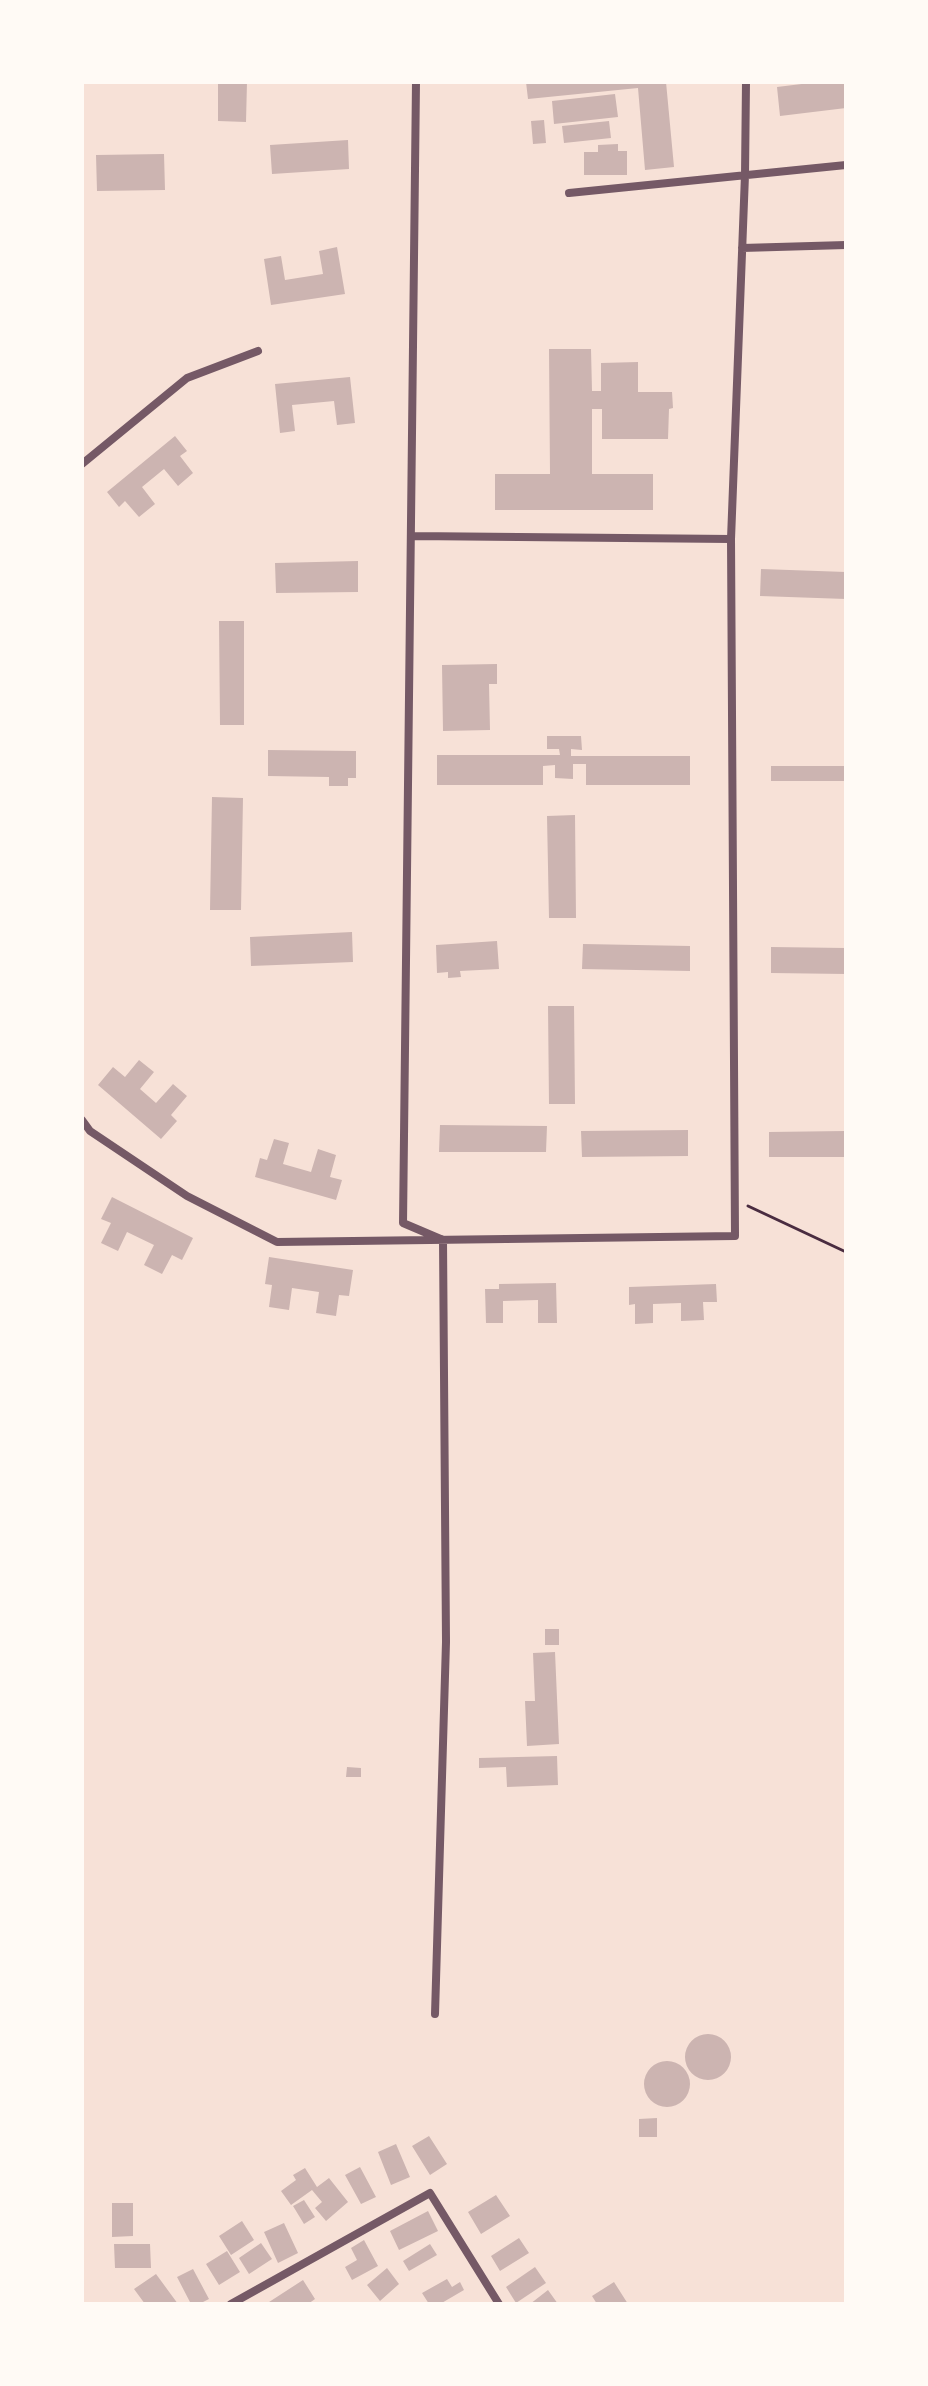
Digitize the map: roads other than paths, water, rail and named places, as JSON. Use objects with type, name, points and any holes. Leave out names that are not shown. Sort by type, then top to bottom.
[{"type":"street","points":[[416,82],[403,1223],[443,1240]]},
{"type":"street","points":[[82,1120],[90,1131],[187,1196],[277,1242],[735,1236],[731,539],[746,82]]},
{"type":"street","points":[[569,193],[846,165]]},
{"type":"street","points":[[742,248],[846,245]]},
{"type":"street","points":[[82,464],[187,378],[258,351]]},
{"type":"street","points":[[412,536],[731,539]]},
{"type":"street","points":[[435,2014],[446,1642],[443,1240]]},
{"type":"street","points":[[231,2304],[430,2193],[499,2304]]}]
